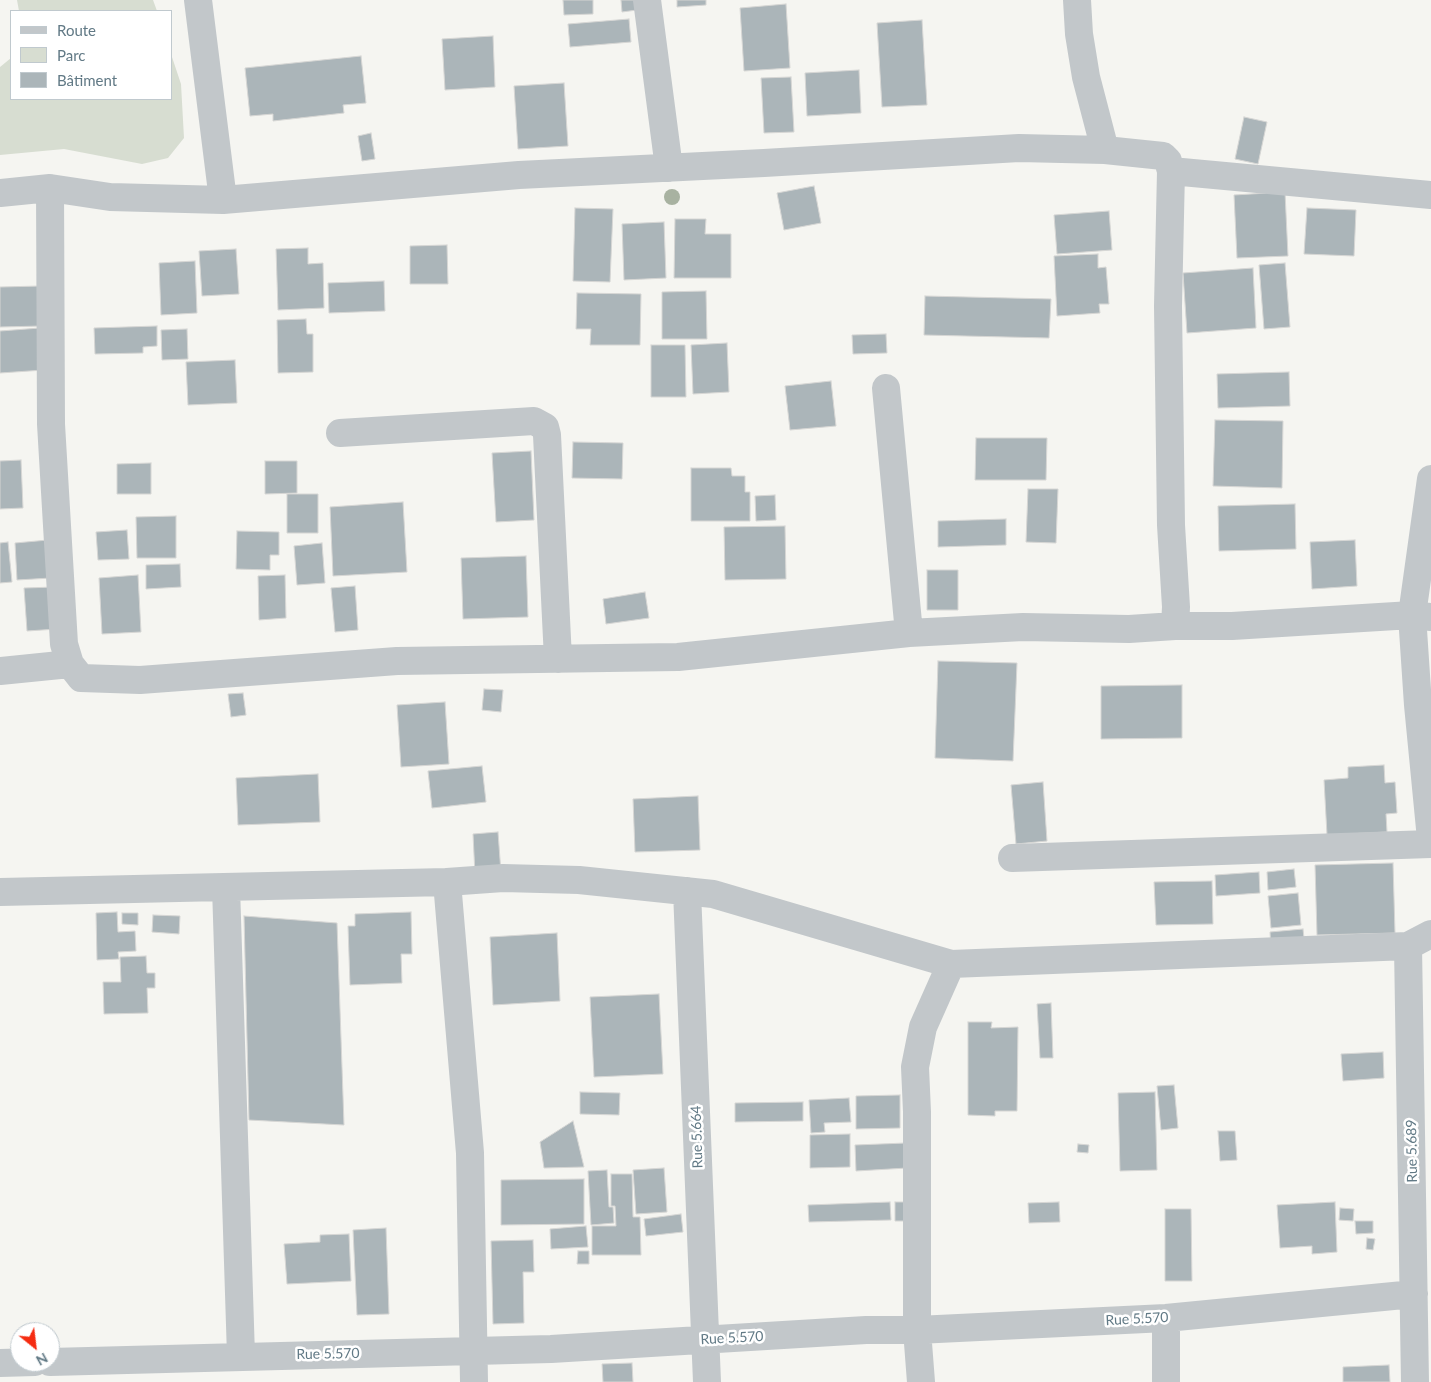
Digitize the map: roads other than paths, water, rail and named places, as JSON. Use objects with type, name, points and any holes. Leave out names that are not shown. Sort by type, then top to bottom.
[{"type":"street","points":[[198,0],[223,200]]},
{"type":"street","points":[[647,0],[669,168]]},
{"type":"street","points":[[1077,0],[1079,34],[1086,78],[1105,150]]},
{"type":"street","points":[[0,193],[50,188],[110,197],[223,200],[520,175],[1019,148],[1105,150],[1163,156],[1168,161],[1171,171],[1168,306],[1171,525],[1176,607],[1175,626]]},
{"type":"street","points":[[1171,171],[1431,195]]},
{"type":"street","points":[[50,188],[51,424],[64,644],[70,664],[81,678],[140,680],[397,662],[678,657],[909,633],[1023,628],[1129,629],[1175,626],[1232,626],[1422,616]]},
{"type":"street","points":[[886,388],[909,633]]},
{"type":"street","points":[[340,433],[534,421],[545,427],[547,435],[558,659]]},
{"type":"street","points":[[1431,479],[1418,705],[1431,839]]},
{"type":"street","points":[[0,671],[70,664]]},
{"type":"street","points":[[1012,858],[1431,844]]},
{"type":"street","points":[[0,892],[447,882],[503,878],[579,880],[713,894],[951,964],[1419,940]]},
{"type":"street","points":[[447,882],[470,1152],[474,1382]]},
{"type":"street","points":[[226,887],[241,1356]]},
{"type":"street","name":"Rue 5.664","points":[[687,891],[708,1382]]},
{"type":"street","name":"Rue 5.689","points":[[1415,1382],[1414,1294],[1419,940]]},
{"type":"street","points":[[921,1382],[917,1330],[918,1112],[915,1067],[923,1027],[951,964]]},
{"type":"street","name":"Rue 5.570","points":[[60,1362],[551,1349],[866,1330],[917,1330],[1166,1318],[1414,1294]]},
{"type":"street","points":[[1166,1318],[1166,1382]]}]
